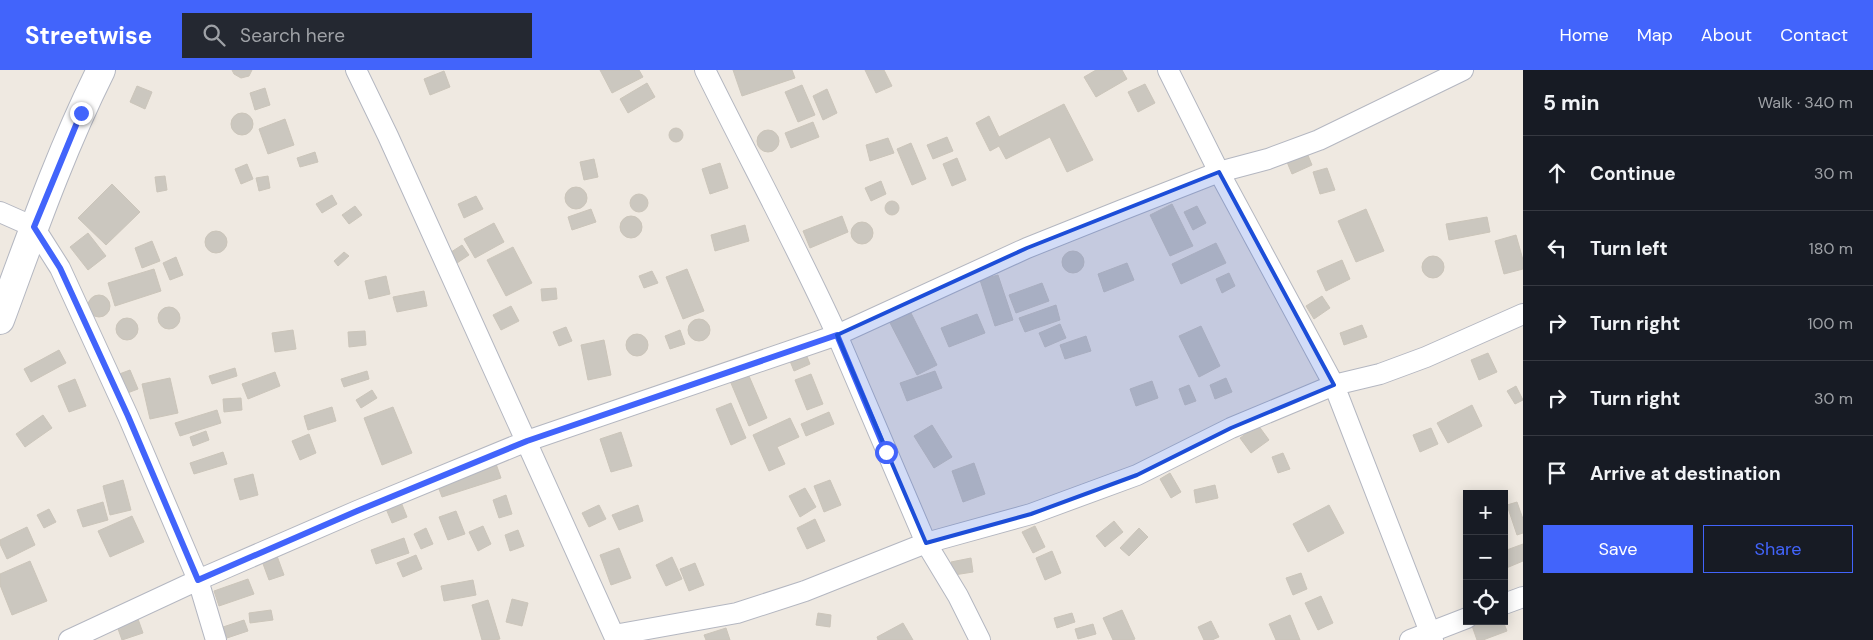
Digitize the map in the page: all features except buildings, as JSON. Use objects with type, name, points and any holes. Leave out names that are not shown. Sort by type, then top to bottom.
[{"type":"street","points":[[0,320],[34,227],[87,97],[101,70]]},
{"type":"street","points":[[356,70],[527,441],[615,638],[737,613],[805,591],[926,544],[1031,514],[1137,475],[1231,428],[1334,385],[1380,374],[1523,314]]},
{"type":"street","points":[[705,70],[794,244],[837,335],[926,544],[958,596],[980,640]]},
{"type":"street","points":[[1168,70],[1219,172],[1334,385],[1431,636]]},
{"type":"street","points":[[69,640],[198,580],[357,511],[527,441],[837,335],[1027,248],[1219,172],[1268,159],[1319,140],[1463,70]]},
{"type":"street","points":[[0,212],[34,227],[60,268],[128,416],[198,580],[216,640]]},
{"type":"street","points":[[1508,603],[1523,597]]},
{"type":"street","points":[[1410,640],[1431,636],[1463,620]]},
{"type":"highlighted area","points":[[1219,172],[1334,385],[1231,428],[1137,475],[1031,514],[926,543],[837,335],[1027,248]]},
{"type":"route","points":[[81,113],[34,227],[60,268],[128,416],[198,580],[357,511],[527,441],[837,335],[886,452]]}]
